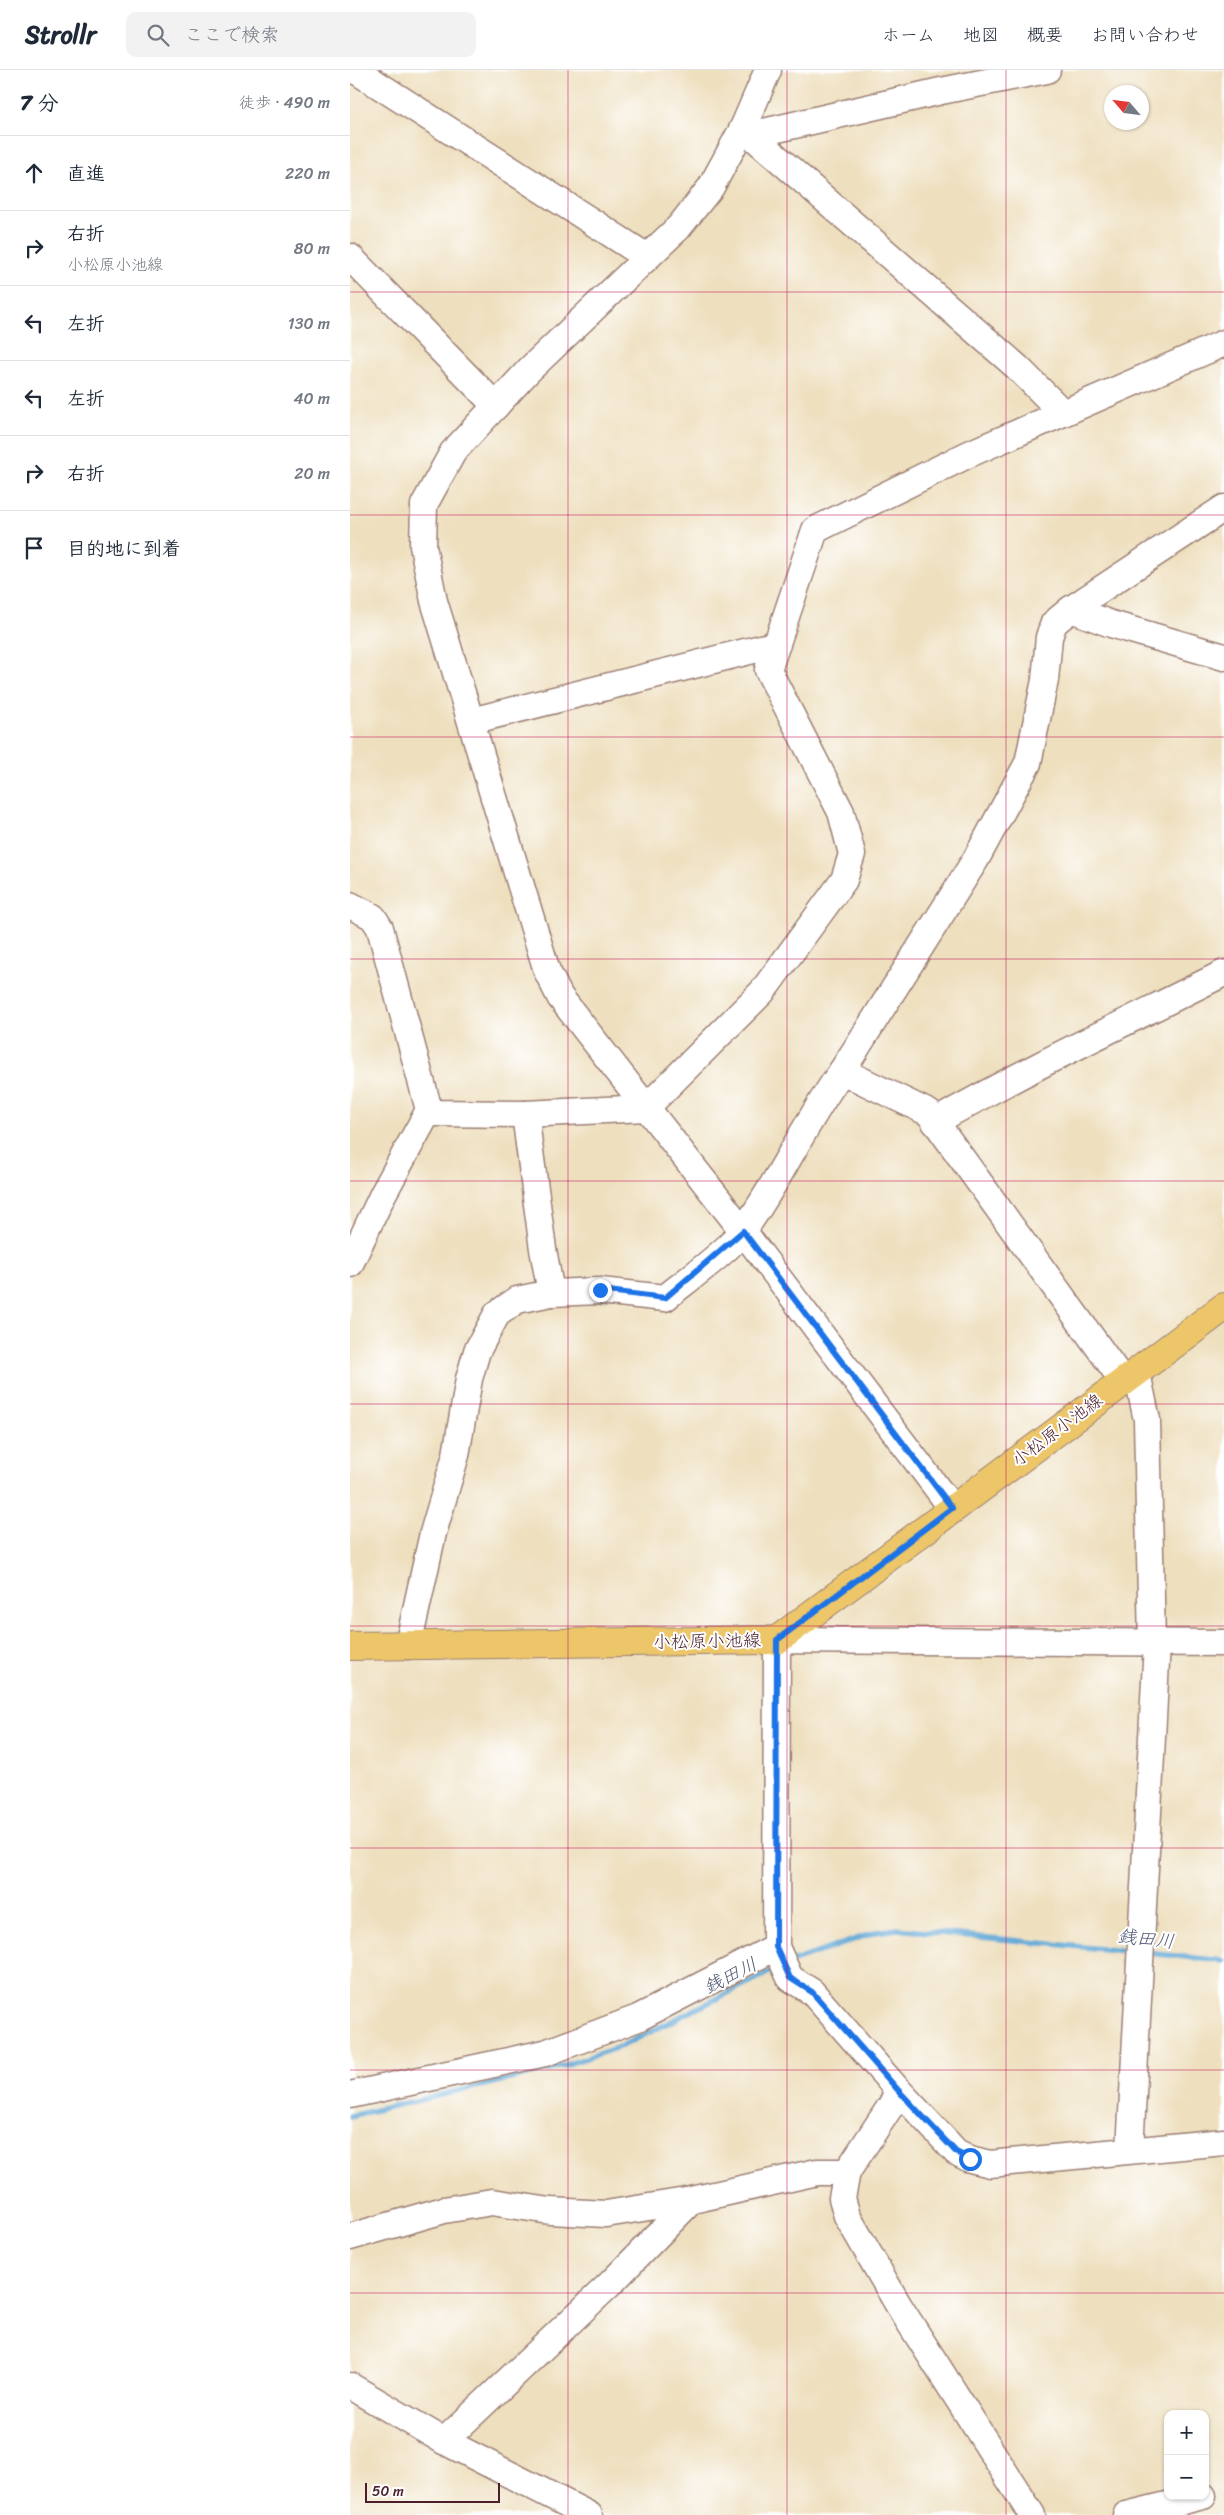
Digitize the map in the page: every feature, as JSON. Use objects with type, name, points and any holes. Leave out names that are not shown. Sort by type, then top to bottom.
[{"type":"main road","name":"小松原小池線","points":[[350,1646],[777,1640],[1224,1307]]},
{"type":"street","points":[[355,70],[647,257]]},
{"type":"street","points":[[768,70],[743,128],[711,187],[678,227],[528,370],[453,452],[424,505],[423,546],[434,601],[547,971],[560,997],[743,1231],[952,1508]]},
{"type":"street","points":[[743,128],[764,132],[942,91],[1047,70]]},
{"type":"street","points":[[743,128],[1017,367],[1063,412]]},
{"type":"street","points":[[350,257],[496,406]]},
{"type":"street","points":[[430,1110],[435,1112],[525,1114],[646,1108],[762,992],[844,880],[852,854],[842,812],[768,670],[815,530],[969,454],[985,449],[1063,412],[1222,348]]},
{"type":"street","points":[[408,1646],[433,1533],[456,1455],[477,1351],[497,1314],[517,1300],[551,1293],[600,1290],[665,1298],[743,1231],[822,1100],[976,859],[1028,762],[1045,680],[1049,637],[1054,623],[1071,609],[1224,508]]},
{"type":"street","points":[[1071,609],[1111,624],[1224,657]]},
{"type":"street","points":[[471,721],[776,644]]},
{"type":"street","points":[[350,905],[373,917],[380,928],[430,1110],[352,1252]]},
{"type":"street","points":[[935,1122],[1098,1034],[1224,973]]},
{"type":"street","points":[[842,1071],[929,1113],[1130,1377],[1147,1420],[1155,1643],[1142,1945],[1130,2150]]},
{"type":"street","points":[[525,1114],[551,1293]]},
{"type":"street","points":[[1224,1643],[777,1640],[776,1947],[790,1978],[812,1992],[898,2090],[956,2152],[970,2159],[990,2164],[1224,2142]]},
{"type":"street","points":[[350,2095],[545,2053],[638,2018],[776,1947]]},
{"type":"street","points":[[898,2090],[892,2104],[847,2172],[842,2198],[847,2216],[899,2306],[1032,2515]]},
{"type":"street","points":[[350,2237],[444,2210],[492,2202],[550,2212],[606,2214],[692,2200],[816,2172],[847,2172]]},
{"type":"street","points":[[444,2440],[611,2282],[692,2200]]},
{"type":"street","points":[[350,2386],[444,2440],[588,2515]]},
{"type":"street","points":[[1209,2495],[1224,2491]]},
{"type":"street","points":[[1126,2515],[1188,2500]]},
{"type":"waterway","name":"銭田川","points":[[791,1962],[876,1932],[897,1929],[1135,1952]]},
{"type":"waterway","name":"銭田川","points":[[1147,1953],[1224,1961]]},
{"type":"waterway","name":"銭田川","points":[[350,2116],[553,2069],[622,2046],[778,1968]]},
{"type":"route","points":[[600,1290],[665,1298],[736,1239],[743,1231],[952,1508],[777,1640],[778,1938],[776,1947],[790,1978],[812,1992],[898,2090],[956,2152],[970,2159]]}]
